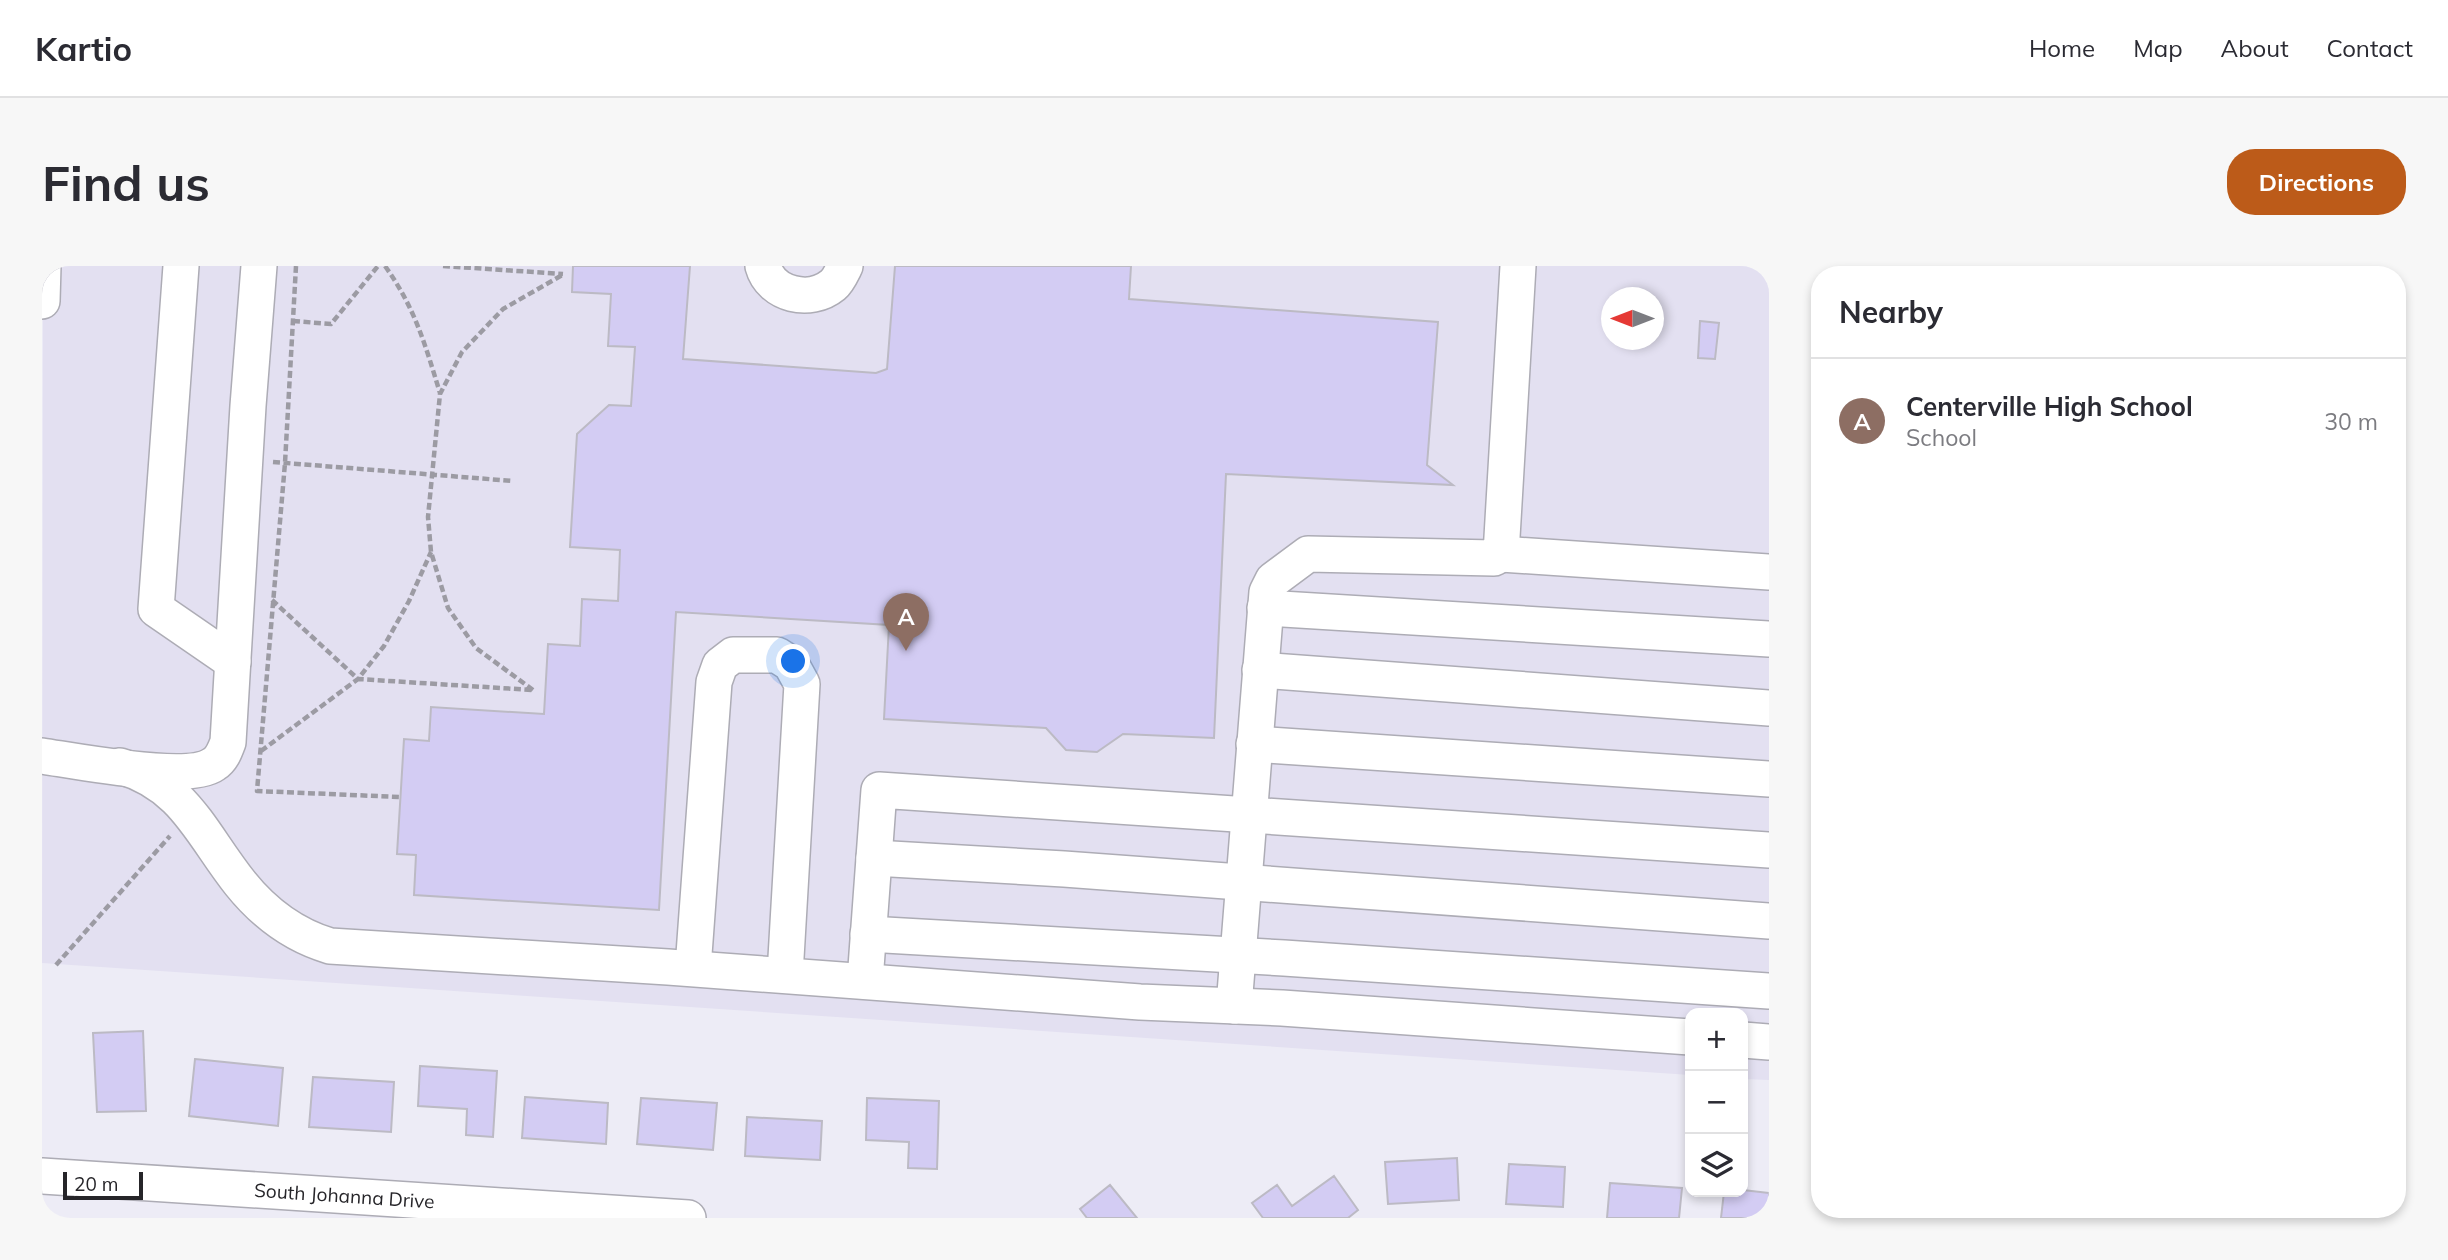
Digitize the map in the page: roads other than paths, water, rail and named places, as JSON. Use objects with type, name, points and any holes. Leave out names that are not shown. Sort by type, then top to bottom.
[{"type":"street","points":[[42,301],[43,266]]},
{"type":"street","points":[[181,266],[156,609],[233,662]]},
{"type":"street","points":[[42,756],[172,772],[203,770],[215,764],[224,754],[228,742],[259,266]]},
{"type":"street","points":[[763,266],[777,288],[800,296],[820,293],[835,284],[845,266]]},
{"type":"street","points":[[1501,554],[1518,266]]},
{"type":"street","points":[[1234,1006],[1265,608],[1267,592],[1273,580],[1308,554],[1494,558],[1501,554],[1769,572]]},
{"type":"street","points":[[1265,608],[1769,639]]},
{"type":"street","points":[[693,968],[714,682],[720,665],[733,655],[777,655],[790,664],[802,684],[785,975]]},
{"type":"street","points":[[1260,670],[1769,708]]},
{"type":"street","points":[[1254,744],[1769,779]]},
{"type":"street","points":[[120,766],[141,772],[169,791],[261,907],[287,928],[308,940],[330,946],[693,968],[1139,1002],[1685,1037]]},
{"type":"street","points":[[865,981],[878,790],[1769,850]]},
{"type":"street","points":[[874,858],[1064,869],[1769,921]]},
{"type":"street","points":[[868,934],[1769,991]]},
{"type":"street","points":[[1748,1041],[1769,1042]]},
{"type":"street","name":"South Johanna Drive","points":[[42,1176],[475,1210],[688,1218]]},
{"type":"place","name":"Centerville High School","points":[[906,651]]}]
